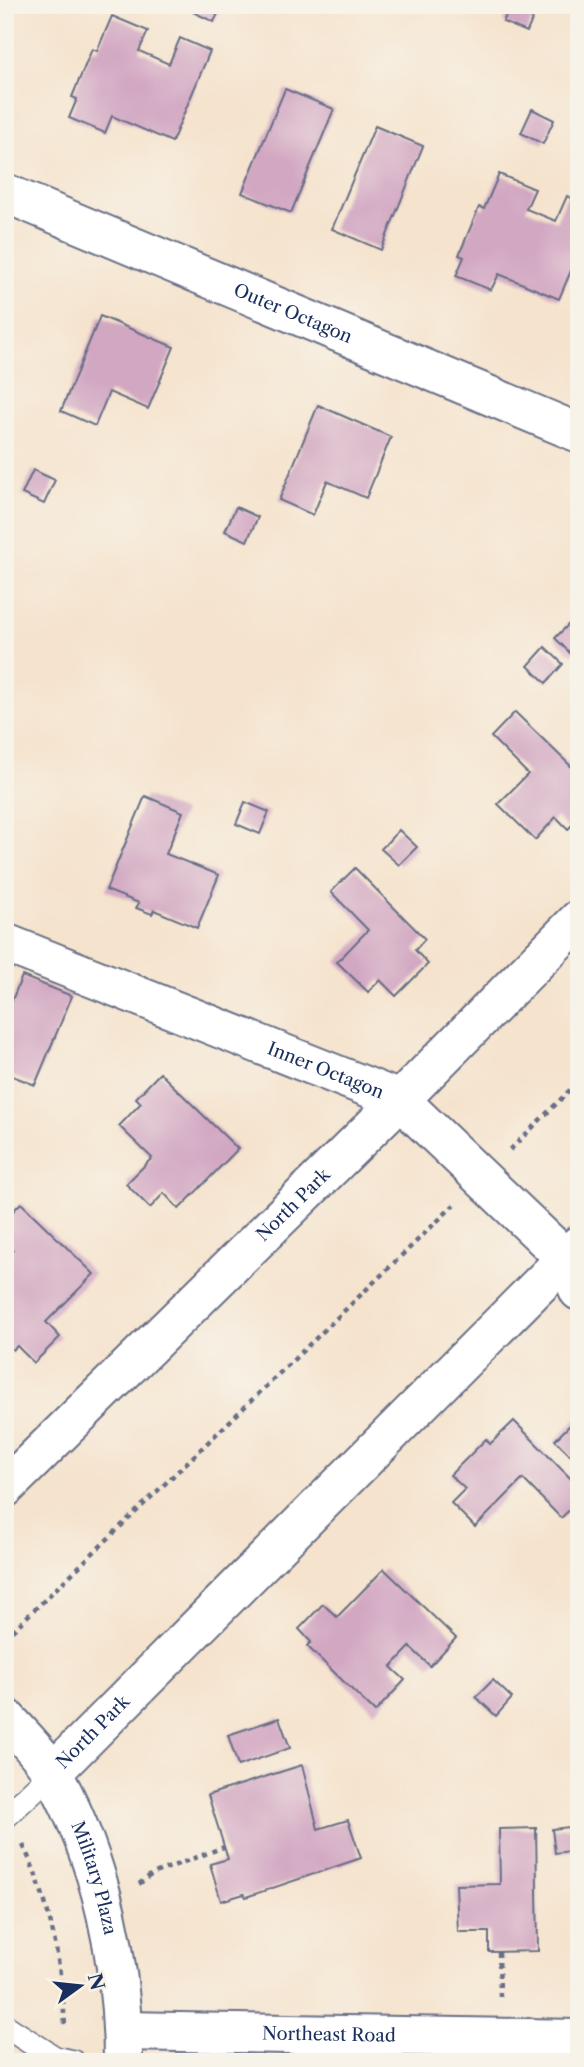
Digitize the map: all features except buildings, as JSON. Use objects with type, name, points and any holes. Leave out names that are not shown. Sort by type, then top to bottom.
[{"type":"street","name":"Outer Octagon","points":[[5,193],[579,433]]},
{"type":"street","name":"North Park","points":[[5,1488],[400,1100],[579,919]]},
{"type":"street","name":"Inner Octagon","points":[[5,943],[400,1100],[574,1264]]},
{"type":"street","name":"North Park","points":[[52,1773],[574,1264]]},
{"type":"street","name":"Military Plaza","points":[[5,1717],[52,1773],[82,1837],[105,1914],[124,2047]]},
{"type":"street","name":"Northeast Road","points":[[124,2047],[579,2039]]},
{"type":"lane","points":[[6,1816],[52,1773]]},
{"type":"lane","points":[[5,2026],[55,2058],[69,2061]]},
{"type":"path","points":[[5,1638],[579,1081]]},
{"type":"path","points":[[6,1816],[35,1871],[52,1919],[61,1971],[69,2061]]},
{"type":"path","points":[[105,1914],[152,1874],[224,1847]]}]
